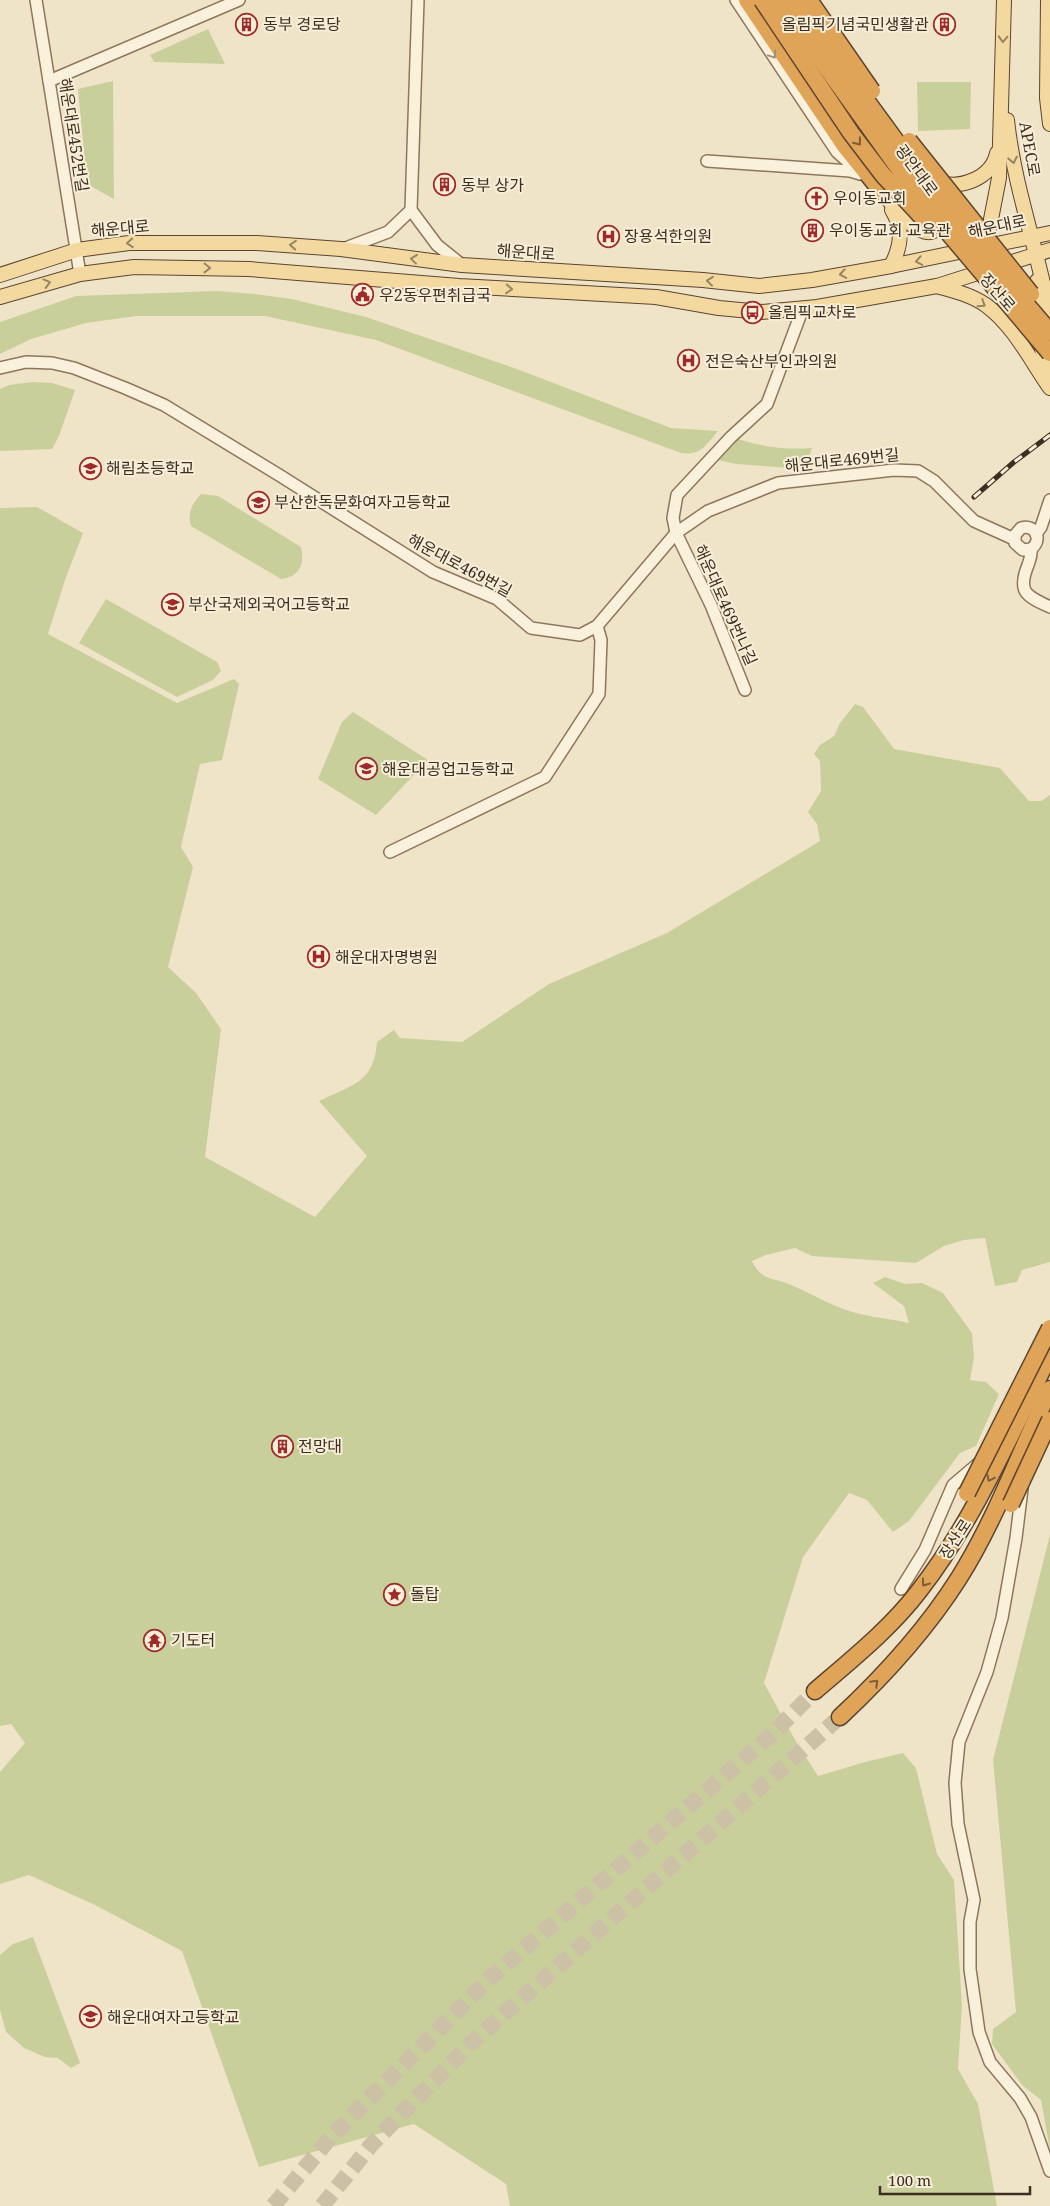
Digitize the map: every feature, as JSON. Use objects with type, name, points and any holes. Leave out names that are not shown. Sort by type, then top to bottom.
[{"type":"highway","points":[[747,0],[845,146],[882,192]]},
{"type":"highway","points":[[762,0],[840,118],[883,175],[926,221],[946,231]]},
{"type":"highway","name":"광안대로","points":[[778,0],[888,157],[946,231]]},
{"type":"highway","name":"광안대로","points":[[793,0],[950,215],[1050,332]]},
{"type":"highway","points":[[802,0],[856,79]]},
{"type":"highway","points":[[809,0],[912,146],[980,229],[1050,320]]},
{"type":"highway","name":"장산로","points":[[946,231],[1050,353]]},
{"type":"highway","points":[[953,1543],[967,1493],[1050,1328]]},
{"type":"highway","name":"장산로","points":[[815,1691],[871,1642],[918,1592],[953,1543],[977,1504],[1050,1354]]},
{"type":"highway","name":"장산로","points":[[840,1717],[893,1664],[938,1610],[959,1578],[989,1524],[1050,1389]]},
{"type":"highway","points":[[938,1610],[963,1582],[979,1560],[1011,1504],[1050,1420]]},
{"type":"main road","points":[[784,0],[831,68],[885,140],[896,150],[902,144],[899,134]]},
{"type":"main road","name":"APEC로","points":[[986,245],[997,193],[1004,0]]},
{"type":"main road","name":"APEC로","points":[[1048,0],[1047,98],[1050,124]]},
{"type":"main road","points":[[831,68],[856,79],[986,245]]},
{"type":"main road","name":"APEC로","points":[[1002,77],[1008,135],[1020,196],[1046,289],[1050,316]]},
{"type":"main road","points":[[935,181],[948,186],[959,185],[979,176],[992,165],[999,140]]},
{"type":"main road","points":[[882,192],[904,218],[918,230],[927,233],[935,231],[941,226],[944,218],[944,205],[935,181]]},
{"type":"main road","points":[[882,192],[896,216],[900,232],[900,249],[892,266]]},
{"type":"main road","name":"해운대로","points":[[0,275],[77,250],[129,243],[257,242],[341,249],[462,265],[703,280],[758,286],[812,280],[892,266],[1050,233]]},
{"type":"main road","points":[[0,297],[80,274],[134,266],[249,269],[459,286],[656,297],[720,308],[761,312],[803,308],[937,286],[1050,250]]},
{"type":"main road","points":[[1040,271],[1036,286],[1038,332],[1050,375]]},
{"type":"main road","points":[[937,286],[973,298],[987,306],[1014,336],[1050,388]]},
{"type":"street","name":"해운대로452번길","points":[[36,0],[80,274]]},
{"type":"street","points":[[49,81],[239,0]]},
{"type":"street","points":[[418,0],[411,210],[437,245],[462,265]]},
{"type":"street","points":[[736,0],[838,152],[882,192]]},
{"type":"street","points":[[707,161],[850,171],[862,174]]},
{"type":"street","points":[[341,249],[388,232],[411,210]]},
{"type":"street","points":[[676,533],[673,518],[677,495],[731,437],[767,404],[803,308]]},
{"type":"street","name":"해운대로469번길","points":[[0,368],[26,362],[52,363],[74,368],[164,406],[279,475],[433,572],[497,599],[531,628],[580,635],[597,626],[676,533],[708,511],[778,483],[908,469],[924,474],[934,481],[974,521],[1014,539],[1020,549],[1031,549]]},
{"type":"street","points":[[1036,534],[1041,527],[1050,500]]},
{"type":"street","points":[[994,530],[1002,527],[1030,528],[1036,534],[1037,540],[1031,549],[1032,554],[1023,578],[1023,589],[1030,598],[1050,607]]},
{"type":"street","points":[[1014,539],[1017,531],[1021,528]]},
{"type":"street","name":"해운대로469번나길","points":[[676,533],[712,605],[745,690]]},
{"type":"street","points":[[390,852],[545,777],[599,694],[601,640],[597,626]]},
{"type":"street","points":[[901,1588],[925,1550],[953,1485],[992,1452],[1050,1340]]},
{"type":"street","points":[[1050,1406],[1025,1462],[1016,1538],[1002,1618],[987,1672],[959,1742],[955,1783],[958,1824],[974,1900],[970,1922],[970,1969],[979,2032],[990,2062],[1020,2098],[1031,2117],[1050,2171]]},
{"type":"green space","points":[[208,29],[225,64],[154,62],[150,55]]},
{"type":"green space","points":[[113,81],[114,199],[87,184],[78,89]]},
{"type":"green space","points":[[917,82],[971,82],[970,129],[918,131]]},
{"type":"green space","points":[[217,291],[292,299],[366,317],[517,369],[671,428],[718,431],[698,451],[694,453],[681,453],[376,340],[265,316],[136,316],[86,323],[31,339],[0,354],[0,322],[76,296]]},
{"type":"green space","points":[[33,382],[52,383],[75,390],[59,436],[52,449],[0,451],[0,389],[9,385]]},
{"type":"green space","points":[[738,439],[775,447],[793,449],[812,448],[805,469],[736,464],[718,460]]},
{"type":"green space","points":[[201,494],[218,496],[301,547],[302,559],[300,569],[293,576],[281,579],[191,526],[191,509]]},
{"type":"green space","points":[[37,507],[83,533],[65,580],[48,634],[177,703],[234,679],[239,684],[222,760],[200,764],[181,847],[193,867],[168,967],[196,993],[221,1029],[205,1157],[315,1217],[367,1156],[319,1101],[351,1086],[366,1074],[375,1056],[377,1042],[394,1030],[400,1038],[462,1042],[549,984],[667,933],[820,841],[817,824],[808,812],[821,791],[820,761],[814,754],[820,745],[834,736],[840,723],[855,704],[863,707],[894,749],[1000,768],[1029,801],[1041,801],[1050,795],[1050,1262],[1022,1270],[1017,1282],[995,1286],[985,1238],[964,1240],[944,1246],[916,1263],[812,1256],[795,1248],[766,1255],[752,1261],[763,1275],[789,1284],[841,1308],[909,1323],[904,1306],[873,1283],[885,1277],[905,1284],[922,1283],[943,1293],[972,1333],[974,1357],[970,1380],[986,1382],[999,1394],[976,1446],[960,1453],[909,1521],[893,1532],[867,1500],[849,1493],[803,1557],[764,1683],[794,1738],[818,1776],[903,1753],[916,1768],[937,1854],[954,1880],[962,2005],[958,2069],[978,2104],[997,2206],[510,2206],[506,2184],[414,2124],[259,2167],[182,1951],[95,1905],[29,1875],[0,1884],[0,1772],[25,1743],[11,1724],[0,1726],[0,508]]},
{"type":"green space","points":[[106,599],[217,662],[221,671],[213,680],[177,697],[79,643]]},
{"type":"green space","points":[[353,712],[428,760],[376,815],[318,779],[342,722]]},
{"type":"green space","points":[[1050,1535],[1050,2150],[1041,2100],[1022,2085],[992,2044],[993,2029],[1016,2012],[993,1760]]},
{"type":"green space","points":[[33,1937],[80,2063],[71,2068],[58,2058],[45,2057],[24,2048],[6,2032],[0,2010],[0,1955],[13,1944]]},
{"type":"tunnel","points":[[273,2206],[331,2137],[490,1978],[770,1736],[815,1691]]},
{"type":"tunnel","points":[[322,2206],[372,2144],[469,2045],[840,1717]]},
{"type":"railway","points":[[974,497],[1014,462],[1050,435]]},
{"type":"place","name":"동부 경로당","points":[[247,24]]},
{"type":"place","name":"올림픽기념국민생활관","points":[[945,24]]},
{"type":"place","name":"동부 상가","points":[[445,185]]},
{"type":"place","name":"우이동교회","points":[[817,198]]},
{"type":"place","name":"우이동교회 교육관","points":[[813,230]]},
{"type":"place","name":"장용석한의원","points":[[608,236]]},
{"type":"place","name":"우2동우편취급국","points":[[363,295]]},
{"type":"place","name":"올림픽교차로","points":[[752,312]]},
{"type":"place","name":"전은숙산부인과의원","points":[[689,361]]},
{"type":"place","name":"해림초등학교","points":[[90,468]]},
{"type":"place","name":"부산한독문화여자고등학교","points":[[258,502]]},
{"type":"place","name":"부산국제외국어고등학교","points":[[172,604]]},
{"type":"place","name":"해운대공업고등학교","points":[[366,769]]},
{"type":"place","name":"해운대자명병원","points":[[319,957]]},
{"type":"place","name":"전망대","points":[[282,1446]]},
{"type":"place","name":"돌탑","points":[[394,1594]]},
{"type":"place","name":"기도터","points":[[155,1640]]},
{"type":"place","name":"해운대여자고등학교","points":[[91,2017]]}]
